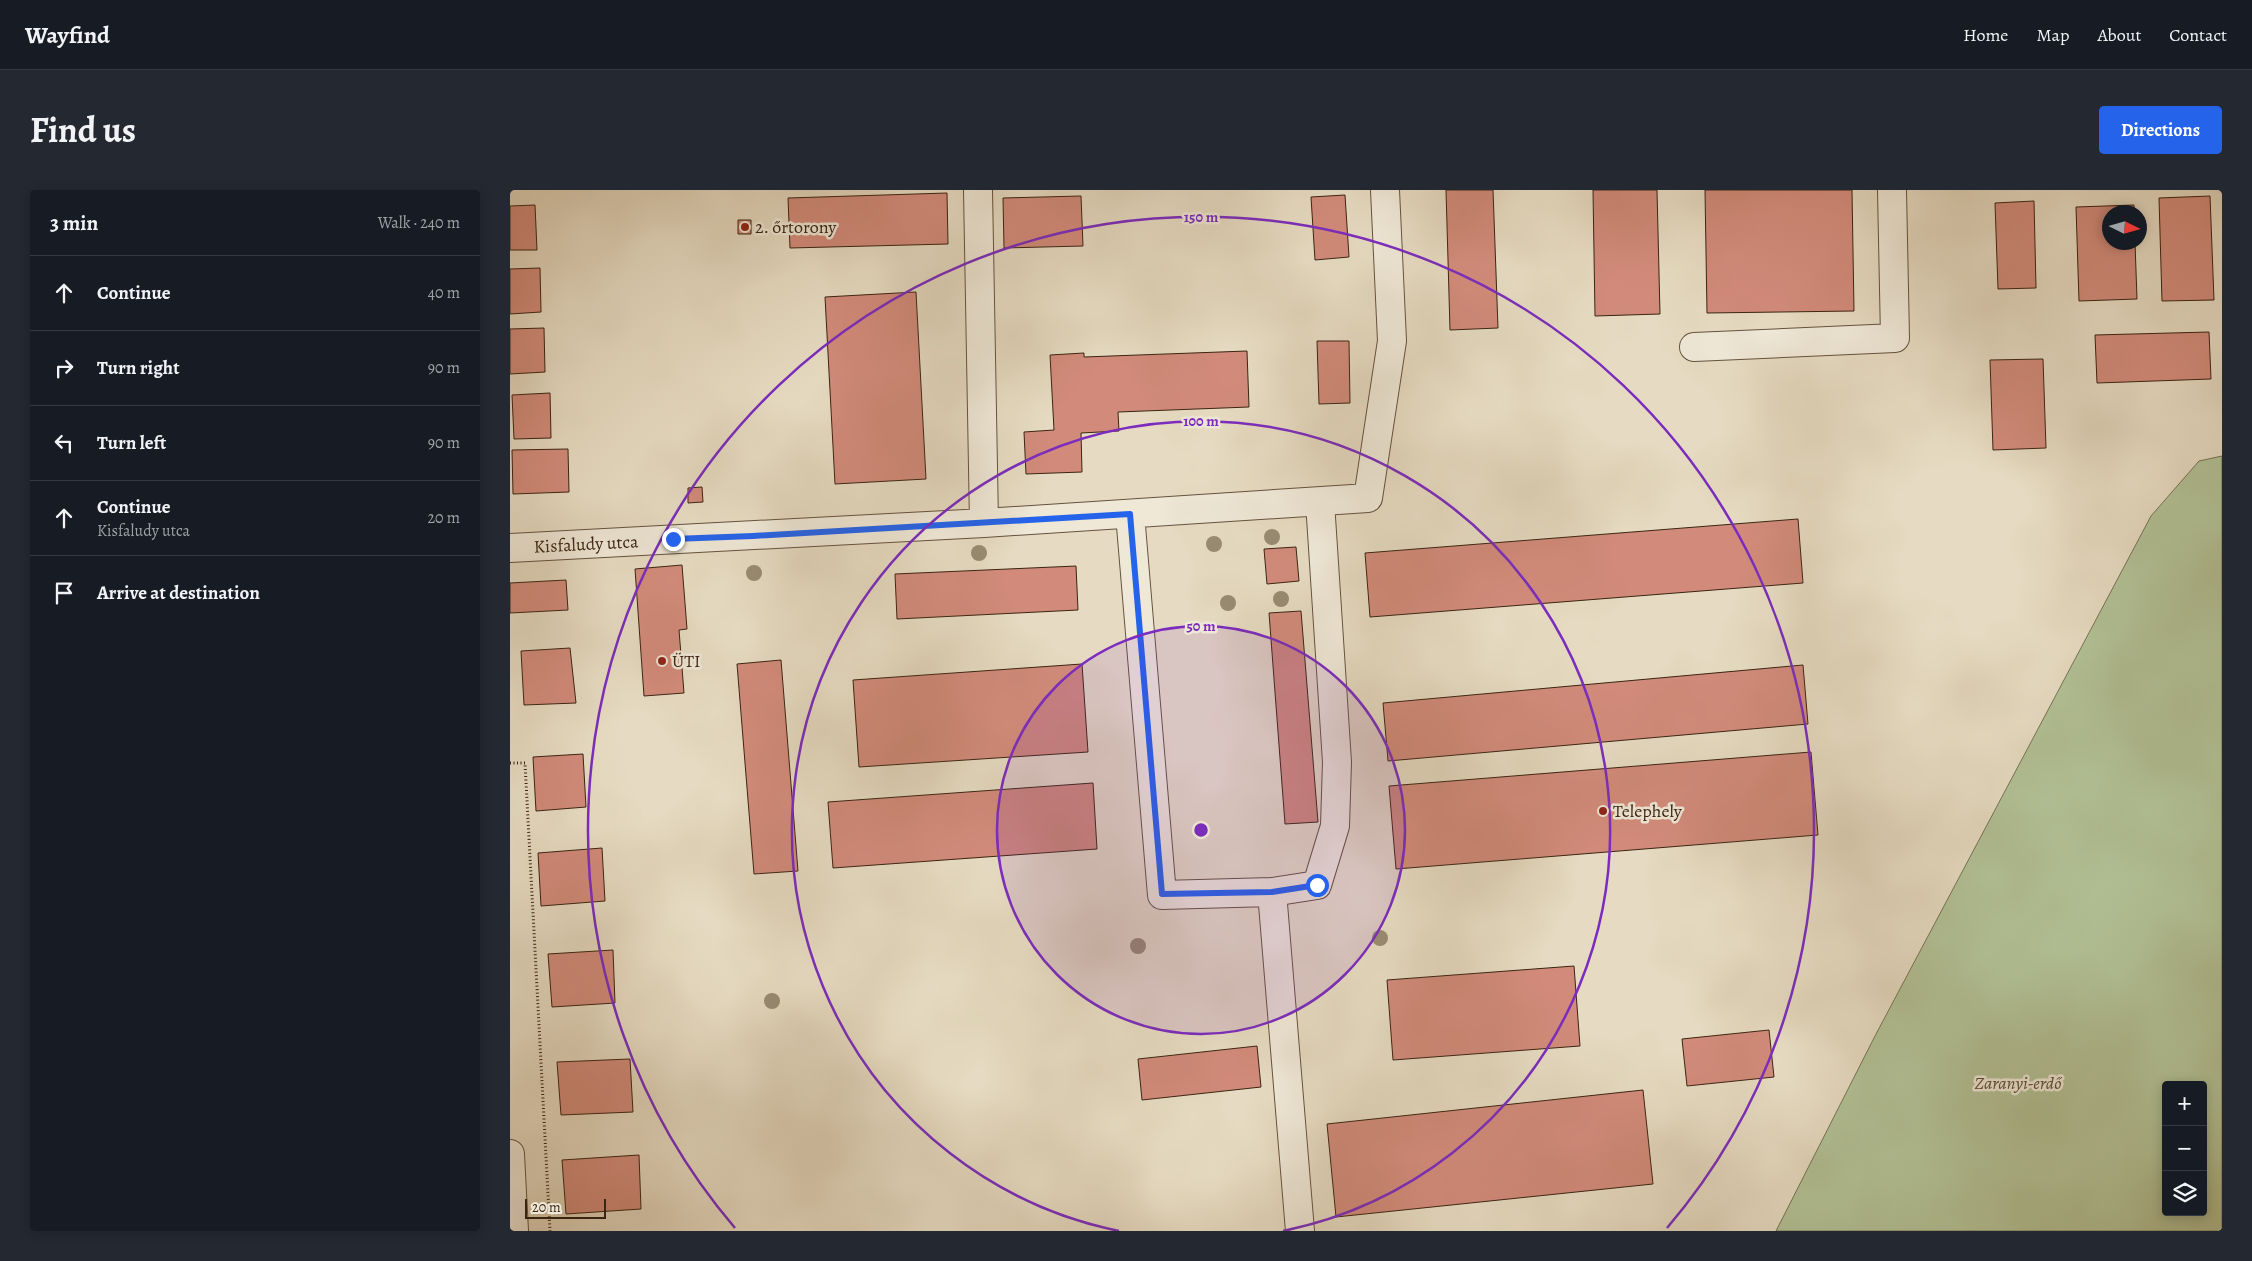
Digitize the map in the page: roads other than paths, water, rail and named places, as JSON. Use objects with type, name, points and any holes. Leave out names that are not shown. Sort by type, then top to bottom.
[{"type":"street","points":[[978,190],[984,523]]},
{"type":"street","name":"Kisfaludy utca","points":[[510,548],[984,523],[1368,498],[1392,341],[1385,190]]},
{"type":"street","points":[[1694,347],[1895,338],[1892,190]]},
{"type":"street","points":[[1130,514],[1162,894],[1272,892],[1317,885],[1335,826],[1337,762],[1320,502]]},
{"type":"street","points":[[1272,892],[1300,1231]]},
{"type":"street","points":[[510,1154],[514,1231]]},
{"type":"place","name":"2. őrtorony","points":[[745,227]]},
{"type":"place","name":"ÜTI","points":[[662,661]]},
{"type":"place","name":"Telephely","points":[[1603,811]]},
{"type":"park label","name":"Zaranyi-erdő","points":[[2018,1083]]}]
